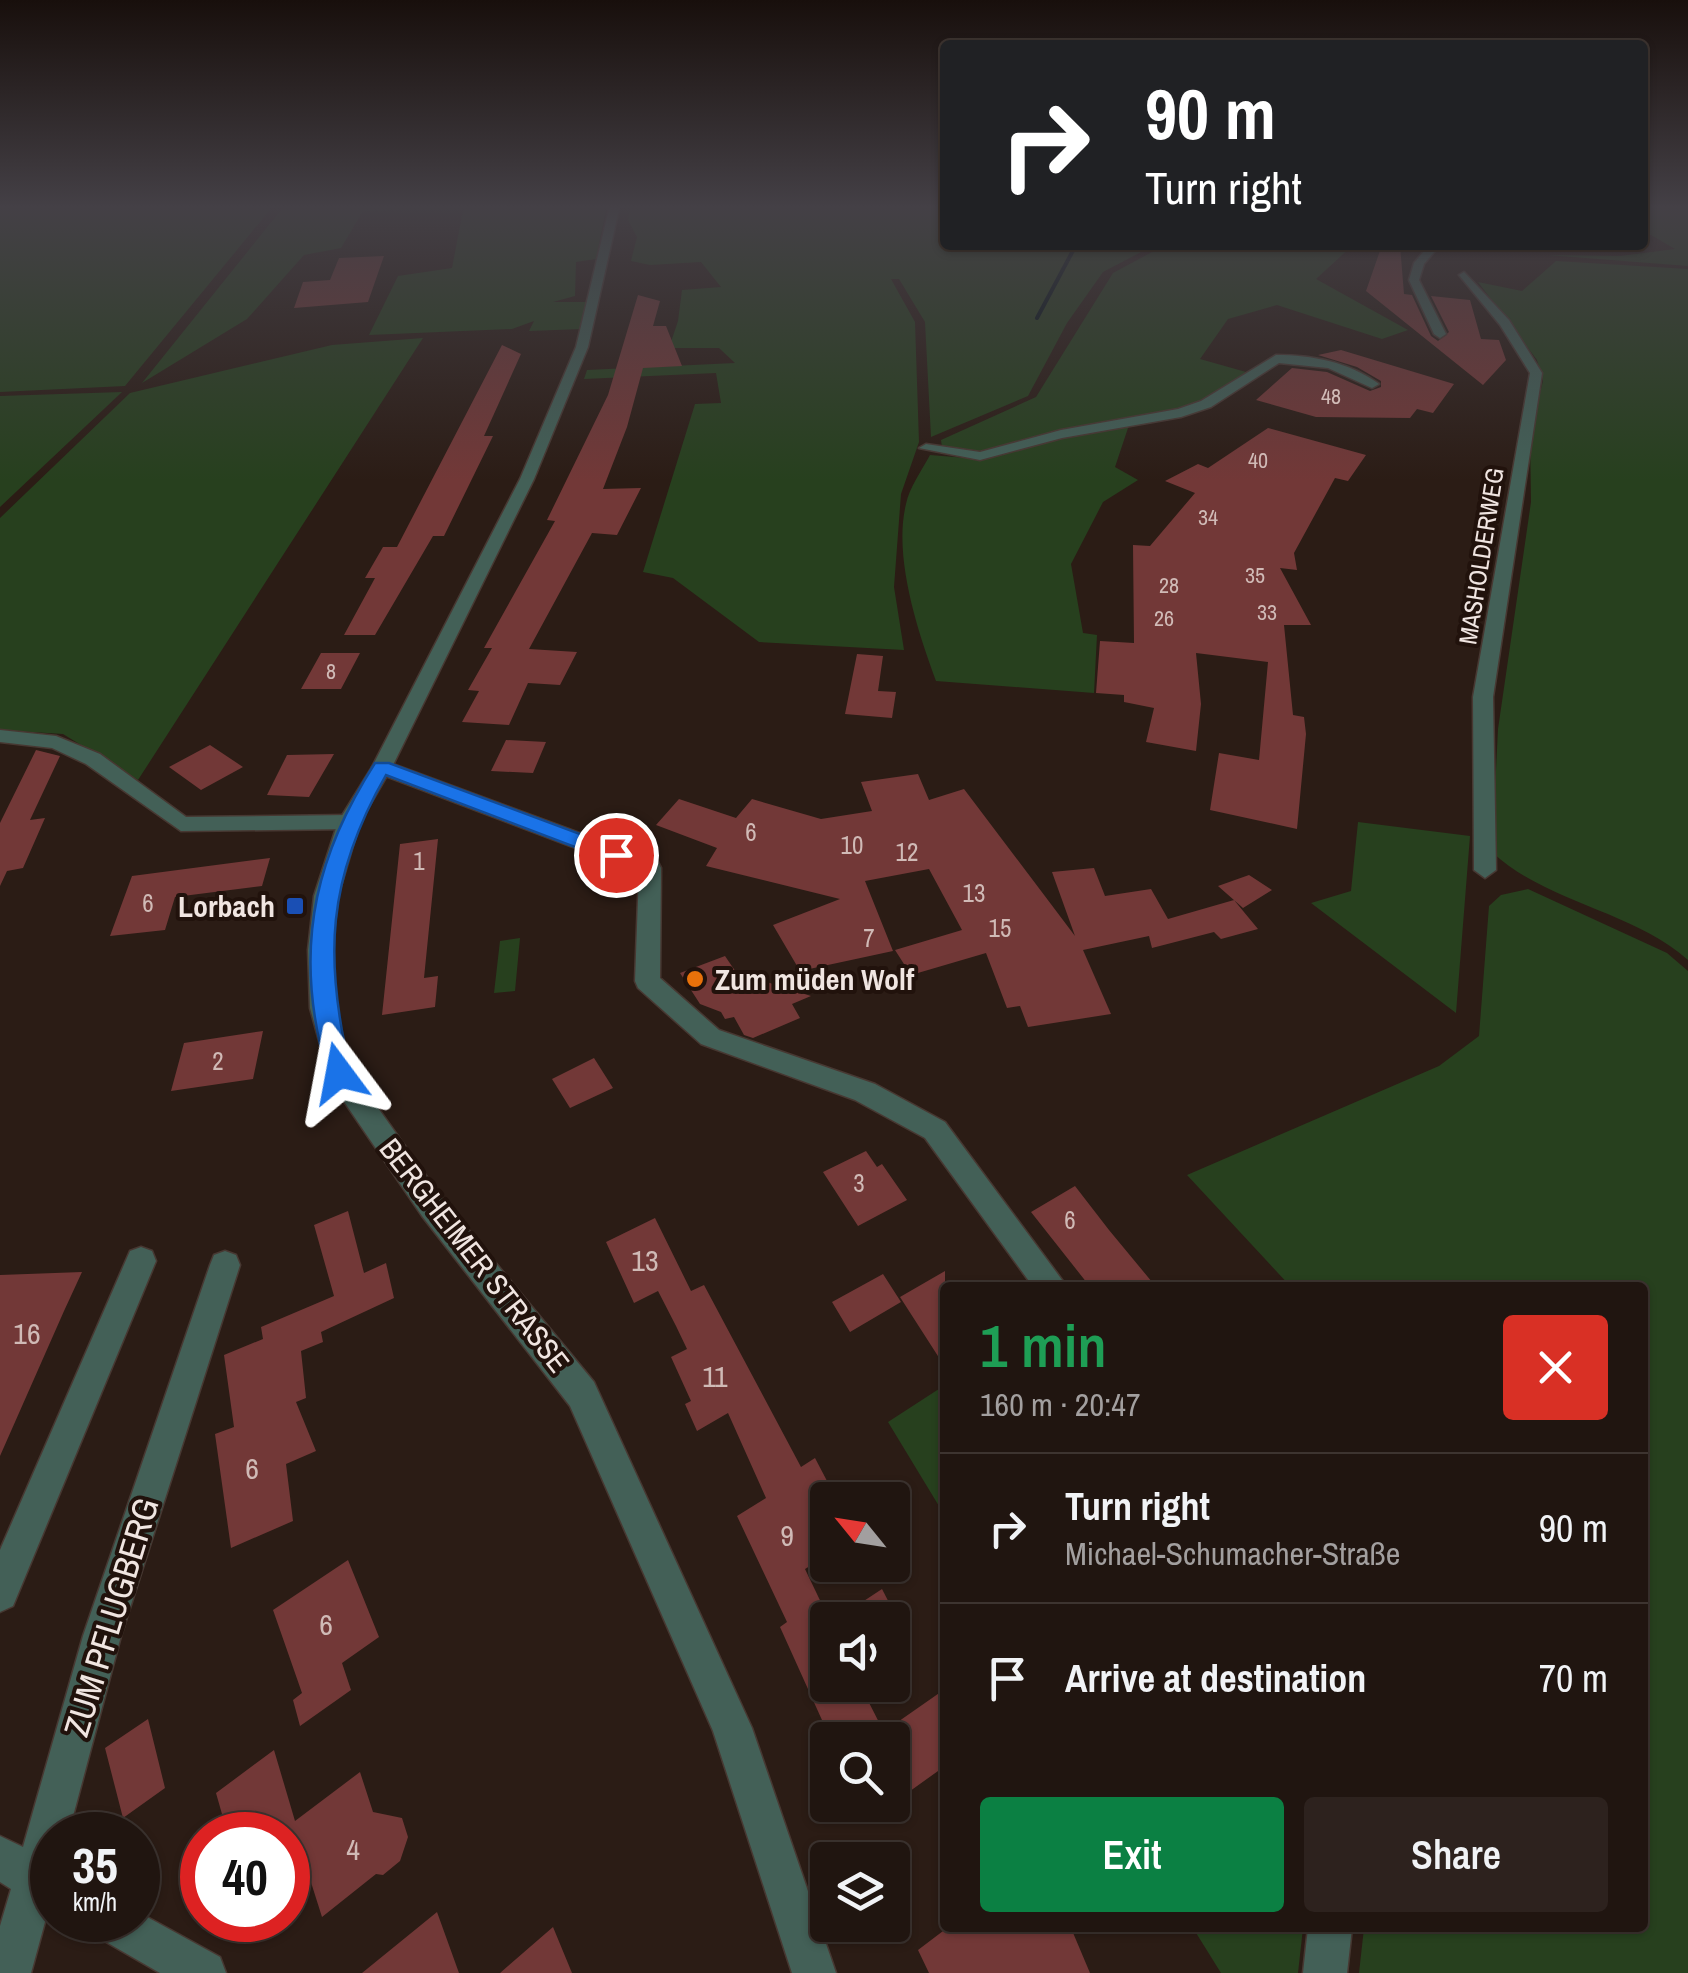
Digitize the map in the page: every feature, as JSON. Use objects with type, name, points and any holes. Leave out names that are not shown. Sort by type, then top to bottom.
[{"type":"street","name":"BERGHEIMER STRASSE","points":[[594,297],[582,347],[526,479],[382,767],[349,822],[326,896],[320,950],[323,1008],[339,1073],[432,1206],[582,1394],[732,1728],[814,1973]]},
{"type":"street","points":[[1422,297],[1440,334]]},
{"type":"street","name":"MASHOLDERWEG","points":[[1482,297],[1536,373],[1483,697],[1484,870]]},
{"type":"street","points":[[926,448],[980,456],[1061,434],[1181,413],[1206,404],[1276,359],[1303,359],[1332,366],[1372,384]]},
{"type":"street","points":[[0,736],[56,742],[93,759],[181,824],[349,822]]},
{"type":"street","points":[[382,767],[650,868],[648,981],[710,1038],[865,1092],[934,1130],[1049,1282]]},
{"type":"street","points":[[0,1593],[141,1262]]},
{"type":"street","name":"ZUM PFLUGBERG","points":[[61,1812],[102,1636],[225,1265]]},
{"type":"street","points":[[0,1856],[30,1876]]},
{"type":"street","name":"ZUM PFLUGBERG","points":[[9,1973],[30,1921]]},
{"type":"street","points":[[1325,1973],[1330,1932]]},
{"type":"street","points":[[148,1942],[204,1973]]},
{"type":"green space","points":[[0,297],[198,297],[125,386],[0,392]]},
{"type":"green space","points":[[211,297],[267,297],[247,319],[142,383]]},
{"type":"green space","points":[[388,297],[571,297],[553,302],[589,302],[582,329],[529,331],[534,321],[512,329],[369,335]]},
{"type":"green space","points":[[681,297],[901,297],[915,322],[919,442],[901,494],[894,587],[904,650],[759,642],[673,578],[643,572],[695,404],[721,403],[716,373],[584,379],[587,370],[735,363],[719,348],[669,348]]},
{"type":"green space","points":[[910,297],[1085,297],[1028,396],[931,437],[925,322]]},
{"type":"green space","points":[[1098,297],[1349,297],[1408,330],[1382,339],[1277,305],[1228,319],[1200,359],[1246,372],[1221,392],[1177,413],[979,454],[942,447],[941,440],[1036,397]]},
{"type":"green space","points":[[1489,297],[1688,297],[1688,960],[1641,929],[1537,883],[1492,852],[1498,729],[1531,502],[1530,433],[1543,381],[1537,360]]},
{"type":"green space","points":[[423,338],[138,780],[63,734],[0,730],[0,518],[130,393],[332,345]]},
{"type":"green space","points":[[122,392],[0,507],[0,396]]},
{"type":"green space","points":[[1129,425],[1115,467],[1138,480],[1103,502],[1071,564],[1083,633],[1097,635],[1094,693],[936,681],[915,617],[903,547],[908,498],[930,455],[979,459],[1065,435]]},
{"type":"green space","points":[[1358,822],[1470,836],[1456,1013],[1311,903],[1351,891]]},
{"type":"green space","points":[[1528,889],[1667,953],[1688,971],[1688,1973],[1359,1973],[1364,1932],[1648,1932],[1648,1282],[1286,1282],[1187,1175],[1439,1066],[1479,1036],[1489,906],[1501,895]]},
{"type":"green space","points":[[520,938],[515,991],[494,993],[500,941]]},
{"type":"green space","points":[[940,1388],[940,1508],[888,1422]]},
{"type":"green space","points":[[1195,1932],[1303,1932],[1298,1973],[1221,1973]]},
{"type":"building","points":[[298,297],[370,297],[368,302],[294,308]]},
{"type":"building","points":[[637,297],[660,301],[653,326],[666,326],[682,366],[643,368],[627,427],[603,489],[641,488],[617,535],[592,533],[529,649],[577,652],[560,685],[528,683],[509,725],[462,722],[479,691],[468,690],[492,648],[484,648],[555,521],[547,520],[608,395]]},
{"type":"building","points":[[1374,297],[1413,297],[1431,336],[1438,341],[1449,332],[1432,297],[1470,300],[1481,339],[1499,340],[1506,360],[1483,385]]},
{"type":"building","points":[[502,345],[521,354],[484,436],[493,436],[444,536],[433,536],[375,635],[344,635],[375,578],[365,578],[383,547],[397,547]]},
{"type":"building","points":[[1341,350],[1454,384],[1433,413],[1417,409],[1410,418],[1316,417],[1256,400],[1292,368],[1327,372],[1370,391],[1381,387],[1381,381],[1357,367],[1318,355]]},
{"type":"building","points":[[1268,428],[1366,455],[1348,481],[1335,478],[1294,553],[1297,570],[1280,568],[1311,625],[1284,625],[1293,715],[1304,717],[1306,734],[1297,829],[1210,810],[1219,753],[1259,760],[1268,662],[1196,653],[1201,704],[1196,751],[1146,742],[1154,708],[1124,702],[1124,695],[1096,693],[1100,641],[1134,643],[1133,545],[1150,546],[1195,493],[1165,481],[1198,464],[1208,468]]},
{"type":"building","points":[[321,653],[360,653],[341,689],[301,689]]},
{"type":"building","points":[[857,654],[883,656],[878,691],[896,692],[892,718],[845,714]]},
{"type":"building","points":[[506,740],[546,742],[533,773],[491,771]]},
{"type":"building","points":[[210,745],[243,767],[201,790],[169,767]]},
{"type":"building","points":[[36,750],[60,756],[30,820],[45,818],[23,868],[7,871],[0,886],[0,823]]},
{"type":"building","points":[[334,754],[309,797],[267,795],[287,755]]},
{"type":"building","points":[[918,774],[929,800],[964,789],[1075,936],[1052,872],[1094,868],[1105,896],[1151,889],[1168,919],[1234,900],[1258,929],[1221,939],[1214,932],[1152,948],[1149,936],[1083,950],[1111,1014],[1028,1027],[1020,1006],[1007,1008],[986,953],[911,975],[895,950],[962,930],[929,869],[865,881],[893,951],[800,971],[773,925],[840,899],[706,866],[717,848],[656,825],[679,799],[736,818],[752,799],[821,819],[872,811],[861,782]]},
{"type":"building","points":[[438,839],[424,978],[438,976],[435,1007],[382,1015],[400,844]]},
{"type":"building","points":[[270,858],[262,886],[175,897],[165,930],[110,936],[132,876]]},
{"type":"building","points":[[1249,875],[1272,890],[1243,908],[1218,886]]},
{"type":"building","points":[[725,956],[742,981],[754,978],[811,996],[792,1004],[800,1018],[753,1038],[744,1035],[734,1017],[725,1019],[721,1012],[700,1004],[680,973]]},
{"type":"building","points":[[263,1031],[253,1079],[171,1091],[184,1043]]},
{"type":"building","points":[[594,1058],[613,1088],[570,1108],[552,1079]]},
{"type":"building","points":[[866,1151],[877,1167],[882,1164],[907,1200],[858,1226],[823,1172]]},
{"type":"building","points":[[1075,1186],[1152,1282],[1086,1282],[1031,1212]]},
{"type":"building","points":[[348,1211],[364,1273],[386,1263],[394,1298],[321,1332],[323,1342],[301,1351],[306,1398],[296,1402],[316,1451],[286,1464],[293,1521],[231,1548],[215,1434],[234,1427],[224,1355],[263,1339],[261,1327],[334,1296],[314,1225]]},
{"type":"building","points":[[655,1218],[691,1291],[704,1285],[801,1467],[815,1458],[828,1482],[810,1482],[810,1566],[805,1569],[821,1602],[810,1602],[810,1693],[780,1627],[787,1622],[737,1516],[766,1498],[728,1413],[697,1431],[685,1404],[691,1401],[671,1357],[687,1349],[676,1326],[658,1291],[634,1303],[606,1242]]},
{"type":"building","points":[[945,1271],[945,1282],[940,1282],[940,1359],[900,1297]]},
{"type":"building","points":[[82,1272],[64,1311],[0,1456],[0,1275]]},
{"type":"building","points":[[883,1274],[901,1302],[850,1332],[832,1302]]},
{"type":"building","points":[[348,1560],[379,1637],[342,1663],[351,1690],[300,1726],[293,1700],[302,1693],[273,1610]]},
{"type":"building","points":[[882,1589],[889,1602],[862,1602]]},
{"type":"building","points":[[940,1692],[940,1770],[910,1791],[910,1722],[898,1722]]},
{"type":"building","points":[[814,1702],[869,1702],[879,1722],[823,1722]]},
{"type":"building","points":[[148,1719],[165,1788],[131,1812],[121,1812],[105,1748]]},
{"type":"building","points":[[274,1750],[292,1812],[221,1812],[216,1793]]},
{"type":"building","points":[[360,1772],[373,1812],[402,1818],[408,1837],[400,1861],[383,1875],[376,1874],[322,1917],[310,1879],[310,1812],[307,1812]]},
{"type":"building","points":[[437,1912],[459,1973],[362,1973]]},
{"type":"building","points":[[553,1927],[572,1973],[500,1973]]},
{"type":"building","points":[[942,1932],[1073,1932],[1090,1973],[929,1973],[918,1950]]},
{"type":"waterway","name":"Lorbach","points":[[1037,318],[1048,297]]},
{"type":"place","name":"Lorbach","points":[[295,906]]},
{"type":"place","name":"Zum müden Wolf","points":[[695,979]]},
{"type":"route","points":[[339,1073],[323,1008],[320,950],[326,896],[349,822],[382,767],[616,855]]}]
